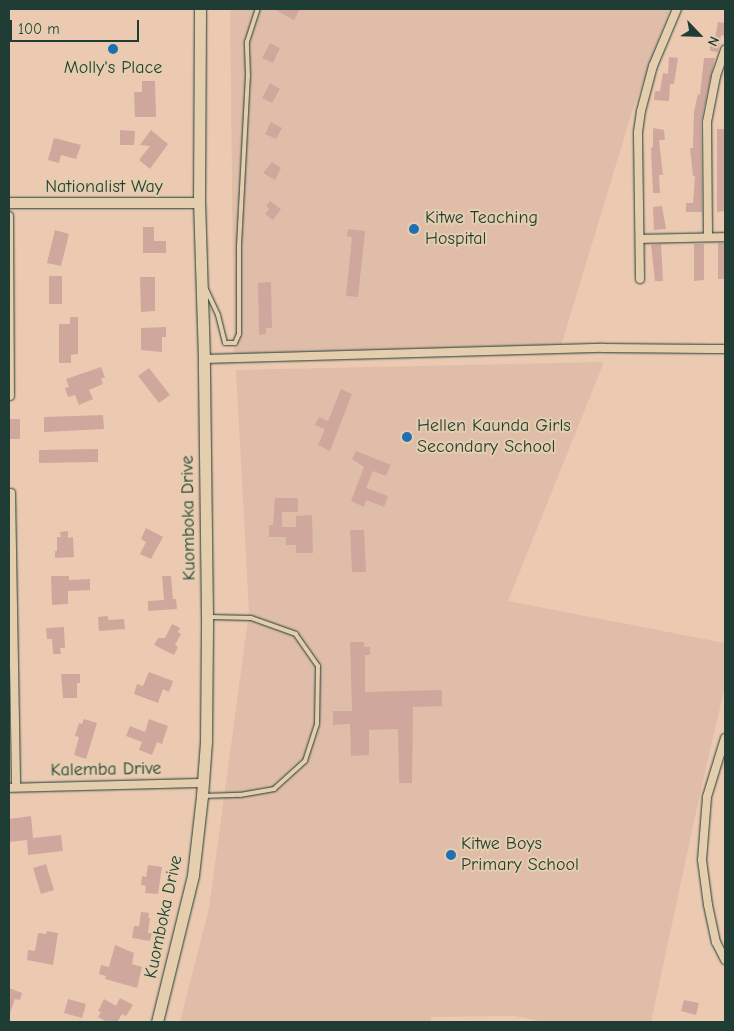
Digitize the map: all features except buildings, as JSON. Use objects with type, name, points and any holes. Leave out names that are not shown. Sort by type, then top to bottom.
[{"type":"main road","name":"Kuomboka Drive","points":[[157,1022],[193,875],[204,783],[207,617],[204,359],[199,203],[200,9]]},
{"type":"street","points":[[640,279],[637,141],[641,111],[659,46],[677,9]]},
{"type":"street","points":[[708,236],[707,122],[716,76],[725,50]]},
{"type":"street","name":"Nationalist Way","points":[[9,203],[199,203]]},
{"type":"street","points":[[9,216],[10,396]]},
{"type":"street","points":[[640,239],[725,237]]},
{"type":"street","points":[[204,359],[603,348],[725,349]]},
{"type":"street","points":[[11,493],[12,788]]},
{"type":"street","points":[[725,738],[707,797],[702,860],[708,905],[716,942],[725,960]]},
{"type":"street","name":"Kalemba Drive","points":[[12,788],[204,783]]},
{"type":"lane","points":[[202,283],[218,315],[225,343],[235,343],[239,334],[239,246],[248,76],[247,42],[258,9]]},
{"type":"lane","points":[[202,796],[240,795],[274,789],[305,761],[317,724],[318,666],[296,634],[251,618],[207,617]]},
{"type":"shaded area","name":"Kitwe Teaching Hospital","points":[[230,9],[670,9],[632,112],[561,346],[234,356]]},
{"type":"shaded area","name":"Kitwe Boys Primary School","points":[[604,362],[508,601],[725,643],[725,686],[651,1022],[545,1022],[514,1016],[431,1017],[431,1022],[180,1022],[209,908],[249,612],[236,370]]},
{"type":"place","name":"Molly's Place","points":[[113,49]]},
{"type":"place","name":"Kitwe Teaching Hospital","points":[[414,229]]},
{"type":"place","name":"Hellen Kaunda Girls Secondary School","points":[[407,437]]},
{"type":"place","name":"Kitwe Boys Primary School","points":[[451,855]]}]
